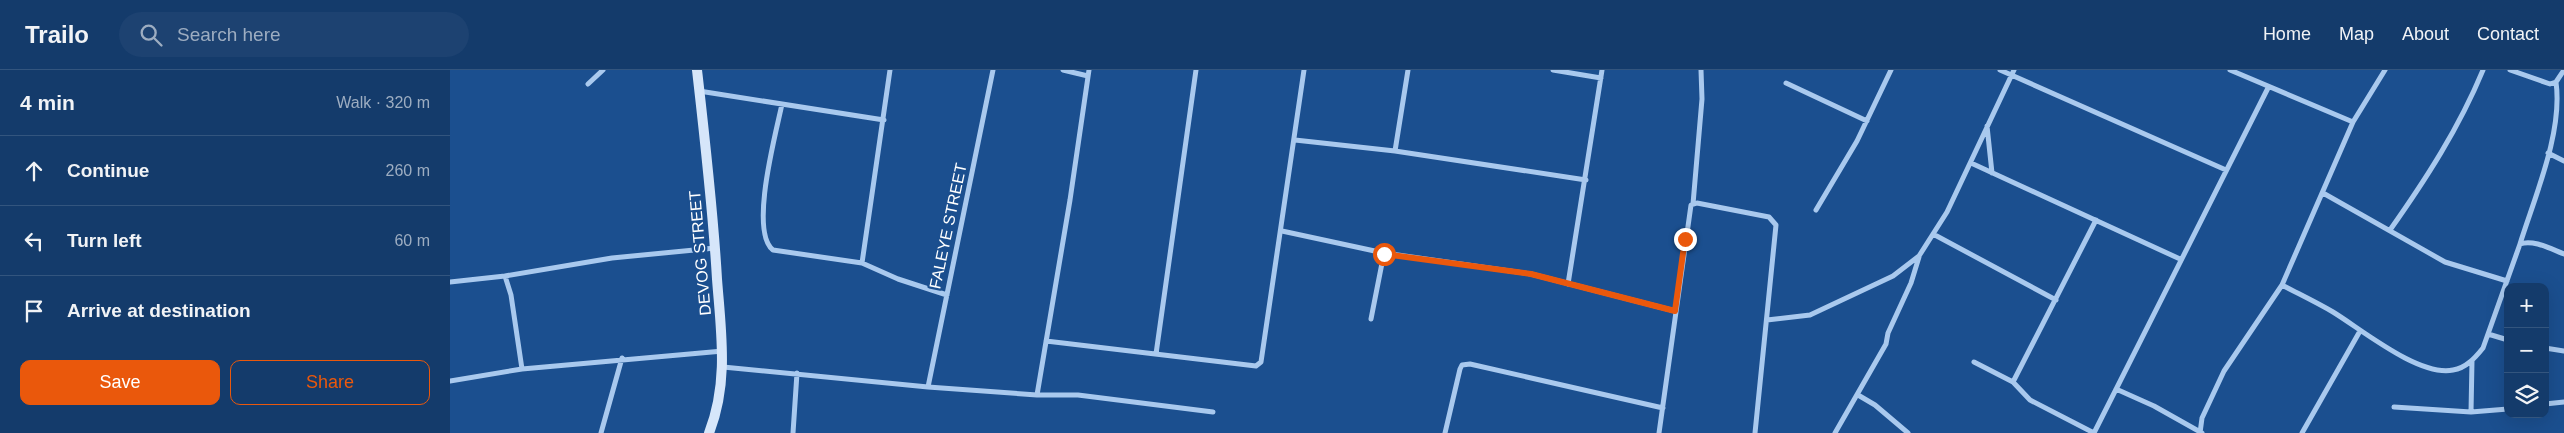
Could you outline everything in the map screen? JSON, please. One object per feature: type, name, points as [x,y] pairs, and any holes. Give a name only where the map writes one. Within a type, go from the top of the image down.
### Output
[{"type":"street","points":[[588,84],[603,70]]},
{"type":"street","name":"DEVOG STREET","points":[[697,70],[715,248],[723,351],[718,411],[709,433]]},
{"type":"street","points":[[862,262],[890,70]]},
{"type":"street","name":"FALEYE STREET","points":[[928,387],[994,70]]},
{"type":"street","points":[[1037,395],[1089,73],[1063,70]]},
{"type":"street","points":[[1156,354],[1196,70]]},
{"type":"street","points":[[1046,341],[1256,366],[1262,362],[1304,70]]},
{"type":"street","points":[[1395,151],[1408,70]]},
{"type":"street","points":[[1553,70],[1601,78]]},
{"type":"street","points":[[1568,284],[1602,70]]},
{"type":"street","points":[[1659,433],[1675,311],[1691,205],[1693,204],[1702,99],[1701,70]]},
{"type":"street","points":[[1816,210],[1840,172],[1867,121],[1890,70]]},
{"type":"street","points":[[2000,70],[2013,72],[2226,170]]},
{"type":"street","points":[[2230,70],[2268,88],[2353,122]]},
{"type":"street","points":[[2116,389],[2154,406],[2200,432],[2202,418],[2224,371],[2282,285],[2353,122],[2385,70]]},
{"type":"street","points":[[2390,230],[2446,148],[2472,98],[2483,70]]},
{"type":"street","points":[[2510,70],[2550,84],[2556,82],[2564,70]]},
{"type":"street","points":[[1835,433],[1886,344],[1888,333],[1911,283],[1919,256],[1947,212],[2013,72]]},
{"type":"street","points":[[2282,285],[2334,313],[2413,361],[2437,370],[2453,370],[2472,361],[2483,348],[2520,244],[2548,154],[2557,123],[2558,98],[2556,82]]},
{"type":"street","points":[[1786,83],[1867,121]]},
{"type":"street","points":[[1974,362],[2012,382],[2030,400],[2094,433],[2180,259],[2268,88]]},
{"type":"street","points":[[699,91],[884,120]]},
{"type":"street","points":[[782,104],[764,192],[763,234],[768,246],[773,250],[862,262],[898,279],[947,295]]},
{"type":"street","points":[[1987,126],[1992,173]]},
{"type":"street","points":[[1295,140],[1395,151],[1586,180]]},
{"type":"street","points":[[2548,154],[2564,161]]},
{"type":"street","points":[[1971,163],[2180,259]]},
{"type":"street","points":[[2323,192],[2444,262],[2507,281]]},
{"type":"street","points":[[1693,204],[1773,218],[1776,230],[1755,433]]},
{"type":"street","points":[[2012,382],[2096,220]]},
{"type":"street","points":[[1282,231],[1384,254],[1531,274],[1675,311]]},
{"type":"street","points":[[1933,234],[2056,300]]},
{"type":"street","points":[[2520,244],[2526,242],[2537,244],[2564,254]]},
{"type":"street","points":[[450,282],[506,276],[612,258],[715,248]]},
{"type":"street","points":[[1371,319],[1384,254]]},
{"type":"street","points":[[1767,320],[1810,315],[1893,276],[1919,256]]},
{"type":"street","points":[[506,276],[511,295],[522,369]]},
{"type":"street","points":[[2302,433],[2360,330]]},
{"type":"street","points":[[2488,334],[2504,339]]},
{"type":"street","points":[[2549,349],[2564,351]]},
{"type":"street","points":[[450,381],[522,369],[622,358],[723,351]]},
{"type":"street","points":[[601,433],[622,358]]},
{"type":"street","points":[[2471,412],[2472,361]]},
{"type":"street","points":[[1445,433],[1460,369],[1462,366],[1470,364],[1663,408]]},
{"type":"street","points":[[723,367],[928,387],[1037,395],[1078,395],[1214,412]]},
{"type":"street","points":[[792,433],[797,373]]},
{"type":"street","points":[[1858,395],[1875,405],[1908,433]]},
{"type":"street","points":[[2549,404],[2564,402]]},
{"type":"street","points":[[2394,407],[2471,412],[2504,409]]},
{"type":"route","points":[[1384,254],[1531,274],[1675,311],[1685,239]]}]
